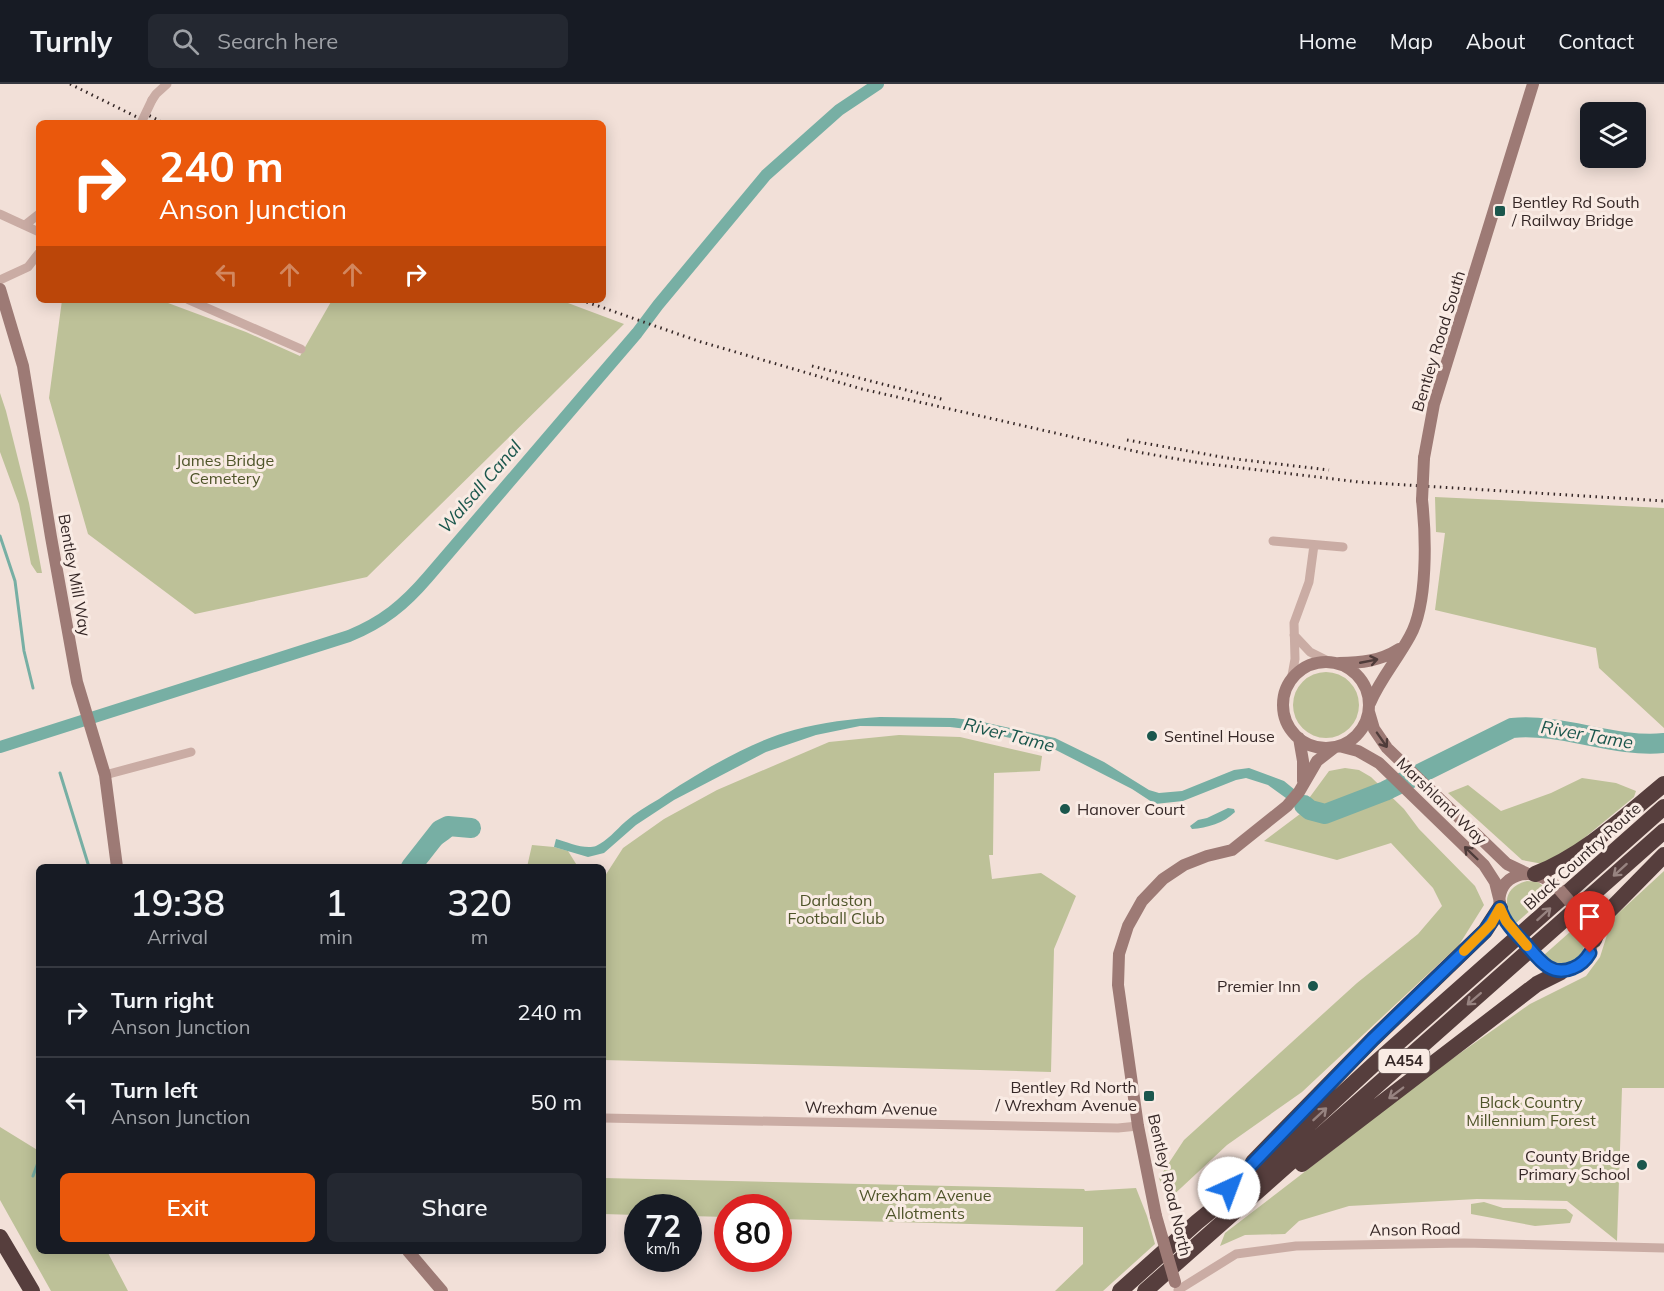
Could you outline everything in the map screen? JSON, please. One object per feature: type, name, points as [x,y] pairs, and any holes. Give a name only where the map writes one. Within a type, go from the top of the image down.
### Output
[{"type":"highway","points":[[1530,873],[1556,866],[1583,849],[1664,784]]},
{"type":"highway","name":"Black Country Route","points":[[1120,1291],[1197,1222],[1251,1178],[1372,1066],[1664,807]]},
{"type":"highway","name":"A454","points":[[1145,1291],[1664,831]]},
{"type":"highway","points":[[1593,940],[1609,911],[1664,855]]},
{"type":"highway","points":[[1197,1222],[1373,1039],[1485,931],[1500,905]]},
{"type":"highway","points":[[1241,1204],[1301,1165],[1537,984],[1562,972]]},
{"type":"highway","points":[[0,1237],[32,1291]]},
{"type":"highway","points":[[0,1255],[18,1291]]},
{"type":"street","points":[[142,120],[156,94],[167,84]]},
{"type":"street","name":"Bentley Road South","points":[[1369,707],[1379,682],[1414,627],[1420,606],[1424,458],[1434,404],[1533,84]]},
{"type":"street","points":[[0,214],[36,230]]},
{"type":"street","points":[[25,225],[36,216]]},
{"type":"street","points":[[0,280],[28,267],[36,257]]},
{"type":"street","name":"Bentley Mill Way","points":[[0,289],[23,366],[77,682],[105,775],[117,864]]},
{"type":"street","points":[[196,303],[301,349]]},
{"type":"street","points":[[1273,541],[1343,547]]},
{"type":"street","points":[[1294,635],[1310,652],[1348,668],[1356,674],[1368,693],[1369,707],[1366,721],[1353,739],[1337,746],[1315,746],[1299,738],[1287,722],[1284,712],[1286,692],[1291,681],[1295,659],[1294,635],[1294,623],[1309,582],[1314,546]]},
{"type":"street","points":[[1291,681],[1305,668],[1314,664],[1367,662],[1390,654],[1403,646]]},
{"type":"street","name":"Marshland Way","points":[[1369,707],[1374,729],[1402,764],[1507,864],[1530,873]]},
{"type":"street","points":[[1299,738],[1303,761],[1303,784]]},
{"type":"street","name":"Marshland Way","points":[[1337,746],[1365,754],[1386,771],[1484,865],[1495,882],[1500,905]]},
{"type":"street","name":"Bentley Road North","points":[[1177,1288],[1156,1216],[1138,1126],[1118,985],[1119,954],[1128,927],[1142,901],[1164,879],[1184,865],[1232,850],[1287,806],[1296,797],[1317,761],[1337,746]]},
{"type":"street","points":[[105,775],[191,752]]},
{"type":"street","points":[[1530,873],[1547,878],[1558,888],[1591,929],[1593,947],[1587,958],[1576,967],[1562,972],[1549,969],[1511,929],[1500,905],[1504,887],[1514,877],[1530,873]]},
{"type":"street","name":"Wrexham Avenue","points":[[606,1118],[1118,1128],[1138,1126]]},
{"type":"street","name":"Anson Road","points":[[1177,1288],[1236,1254],[1296,1246],[1464,1243],[1664,1248]]},
{"type":"street","points":[[413,1256],[442,1291]]},
{"type":"green space","name":"James Bridge Cemetery","points":[[62,303],[168,303],[246,332],[300,356],[330,303],[568,303],[624,324],[367,577],[195,614],[88,534],[49,398]]},
{"type":"green space","points":[[0,393],[29,503],[42,573],[37,573],[31,564],[19,504],[0,452]]},
{"type":"green space","points":[[1435,497],[1664,508],[1664,728],[1599,668],[1596,648],[1435,610],[1445,533],[1436,532]]},
{"type":"green space","points":[[1326,672],[1338,675],[1349,682],[1356,693],[1359,705],[1356,717],[1349,728],[1338,735],[1326,738],[1314,735],[1303,728],[1296,717],[1293,705],[1296,693],[1303,682],[1314,675]]},
{"type":"green space","name":"Darlaston Football Club","points":[[899,735],[960,737],[1042,756],[1040,771],[994,773],[993,855],[989,855],[992,879],[1041,873],[1076,896],[1054,949],[1051,1072],[606,1060],[606,874],[623,848],[664,819],[717,790],[829,742]]},
{"type":"green space","points":[[1345,768],[1359,770],[1371,777],[1404,809],[1419,829],[1475,886],[1484,905],[1459,945],[1302,1092],[1227,1145],[1167,1201],[1159,1178],[1184,1140],[1357,983],[1418,934],[1442,906],[1433,888],[1391,843],[1337,860],[1264,841],[1304,811],[1314,817],[1318,808],[1307,801],[1329,771]]},
{"type":"green space","points":[[1582,778],[1616,783],[1636,791],[1634,797],[1566,853],[1543,864],[1522,860],[1448,793],[1468,785],[1501,811],[1551,793]]},
{"type":"green space","points":[[532,845],[568,851],[576,864],[528,864]]},
{"type":"green space","name":"Black Country Millennium Forest","points":[[1664,871],[1664,1088],[1622,1088],[1617,1241],[1567,1201],[1477,1199],[1349,1206],[1299,1221],[1285,1234],[1245,1235],[1220,1246],[1225,1233],[1419,1082],[1530,1004],[1586,976],[1600,957],[1612,919]]},
{"type":"green space","points":[[1527,881],[1538,882],[1551,892],[1516,923],[1508,910],[1507,898],[1513,888]]},
{"type":"green space","points":[[1579,924],[1584,934],[1584,943],[1582,952],[1577,958],[1562,964],[1544,955]]},
{"type":"green space","points":[[0,1127],[36,1149],[36,1254],[109,1254],[128,1291],[51,1291],[0,1200]]},
{"type":"green space","name":"Wrexham Avenue Allotments","points":[[606,1178],[1084,1189],[1085,1191],[1136,1188],[1155,1244],[1103,1291],[1055,1291],[1083,1264],[1083,1227],[792,1219],[792,1194],[714,1194],[714,1217],[702,1216],[702,1194],[624,1194],[624,1215],[606,1214]]},
{"type":"green space","points":[[1484,1202],[1503,1208],[1566,1209],[1573,1215],[1570,1223],[1535,1226],[1471,1214],[1471,1204]]},
{"type":"water","points":[[880,717],[954,718],[1055,738],[1104,762],[1149,790],[1159,793],[1182,791],[1234,770],[1249,768],[1284,781],[1317,808],[1327,809],[1326,820],[1304,811],[1268,785],[1246,778],[1183,801],[1155,804],[1132,789],[1050,747],[975,730],[950,727],[860,726],[816,735],[766,752],[674,800],[636,825],[604,853],[588,857],[554,847],[556,839],[581,846],[596,846],[646,807],[707,769],[777,735],[816,725]]},
{"type":"water","points":[[1228,808],[1234,809],[1235,812],[1221,822],[1192,829],[1190,826],[1198,820]]},
{"type":"water","points":[[442,821],[472,822],[471,828],[463,833],[456,833],[420,864],[409,864],[423,843]]},
{"type":"waterway","name":"Walsall Canal","points":[[0,747],[349,636],[392,612],[428,577],[637,333],[766,175],[839,110],[878,84]]},
{"type":"waterway","points":[[0,536],[15,581],[24,651],[33,688]]},
{"type":"waterway","name":"River Tame","points":[[1304,805],[1310,810],[1325,814],[1385,791],[1512,728],[1531,727],[1626,742],[1664,743]]},
{"type":"waterway","points":[[60,773],[88,864]]},
{"type":"waterway","name":"River Tame","points":[[413,864],[440,830],[448,826],[471,828]]},
{"type":"waterway","points":[[33,1176],[36,1168]]},
{"type":"railway","points":[[70,84],[143,120]]},
{"type":"railway","points":[[144,113],[158,120]]},
{"type":"railway","points":[[590,303],[698,341],[862,389],[1143,453],[1201,463],[1359,482],[1664,501]]},
{"type":"railway","points":[[812,366],[945,400]]},
{"type":"railway","points":[[1127,440],[1227,458],[1329,470]]},
{"type":"slow traffic","points":[[1464,951],[1491,924],[1500,908],[1511,929],[1527,946]]},
{"type":"place","name":"Bentley Rd South / Railway Bridge","points":[[1500,211]]},
{"type":"place","name":"Sentinel House","points":[[1152,736]]},
{"type":"place","name":"Hanover Court","points":[[1065,809]]},
{"type":"place","name":"Premier Inn","points":[[1313,986]]},
{"type":"place","name":"Bentley Rd North / Wrexham Avenue","points":[[1149,1096]]},
{"type":"place","name":"County Bridge Primary School","points":[[1642,1165]]},
{"type":"route","points":[[1229,1188],[1373,1039],[1485,931],[1500,908],[1511,929],[1549,969],[1562,972],[1569,970],[1582,963],[1590,953]]}]
